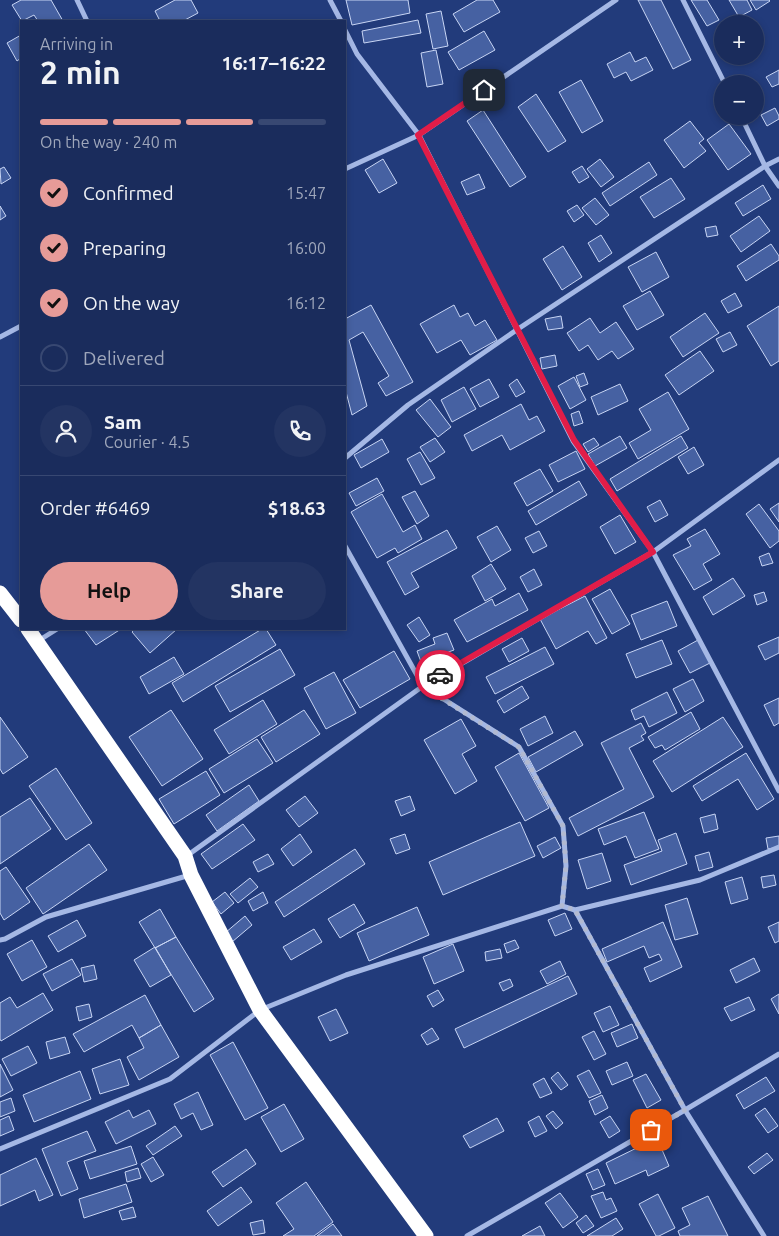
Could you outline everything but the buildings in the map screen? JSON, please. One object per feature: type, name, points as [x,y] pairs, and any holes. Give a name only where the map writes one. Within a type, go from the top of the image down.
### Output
[{"type":"highway","points":[[0,593],[20,619]]},
{"type":"highway","points":[[29,630],[185,856],[191,875],[260,1010],[426,1236]]},
{"type":"street","points":[[77,0],[87,20]]},
{"type":"street","points":[[330,0],[340,20]]},
{"type":"street","points":[[346,169],[418,135],[616,0]]},
{"type":"street","points":[[683,0],[720,75]]},
{"type":"street","points":[[346,32],[357,54],[418,135],[574,440],[653,552],[779,791]]},
{"type":"street","points":[[745,125],[765,166],[779,186]]},
{"type":"street","points":[[346,457],[408,405],[518,329],[765,166],[779,160]]},
{"type":"street","points":[[0,337],[20,327]]},
{"type":"street","points":[[185,856],[422,686],[653,552],[779,460]]},
{"type":"street","points":[[346,548],[422,686],[519,747],[563,826],[566,866],[562,906]]},
{"type":"street","points":[[37,641],[55,630]]},
{"type":"street","points":[[0,1148],[170,1079],[260,1010],[346,975],[562,906],[575,910],[700,880],[779,848]]},
{"type":"street","points":[[0,940],[46,917],[191,875]]},
{"type":"street","points":[[575,910],[685,1110],[764,1236]]},
{"type":"street","points":[[467,1236],[779,1054]]},
{"type":"way so far","points":[[440,675],[422,686],[519,747],[563,826],[566,866],[562,906],[575,910],[685,1110],[651,1130]]},
{"type":"route","points":[[440,675],[653,552],[574,440],[418,135],[484,90]]}]
